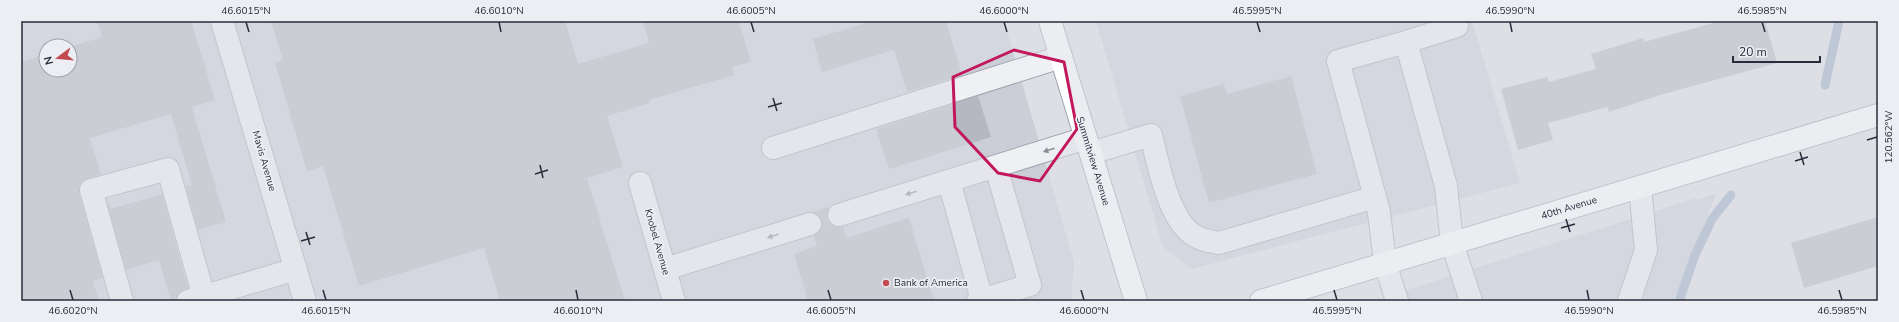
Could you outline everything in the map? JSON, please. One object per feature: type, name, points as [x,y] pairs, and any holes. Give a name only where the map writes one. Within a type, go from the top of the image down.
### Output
[{"type":"main road","name":"Summitview Avenue","points":[[1050,21],[1136,301]]},
{"type":"main road","name":"40th Avenue","points":[[1261,301],[1878,115]]},
{"type":"street","name":"Mavis Avenue","points":[[222,21],[305,301]]},
{"type":"street","points":[[1397,301],[1385,264],[1380,218],[1375,197],[1338,61],[1457,26]]},
{"type":"street","points":[[1406,42],[1446,186],[1452,243],[1470,301]]},
{"type":"street","points":[[773,148],[1061,57]]},
{"type":"street","points":[[839,215],[996,166],[1088,146],[1151,135],[1160,173],[1169,199],[1183,225],[1192,234],[1204,240],[1219,243],[1375,197]]},
{"type":"street","points":[[949,181],[980,300],[1030,285],[996,166]]},
{"type":"street","points":[[122,301],[91,190],[168,169],[196,299],[296,269]]},
{"type":"street","name":"Knobel Avenue","points":[[640,183],[674,301]]},
{"type":"street","points":[[1629,301],[1646,250],[1640,186]]},
{"type":"street","points":[[665,269],[810,224]]},
{"type":"highlighted area","points":[[1014,50],[1064,62],[1077,129],[1040,181],[998,173],[955,127],[953,77]]},
{"type":"shaded area","points":[[21,21],[1004,21],[1074,262],[1071,301],[21,301]]},
{"type":"shaded area","points":[[1096,21],[1472,21],[1520,183],[1191,269],[1163,247]]},
{"type":"shaded area","points":[[1716,194],[1673,301],[1372,301],[1697,198],[1696,200]]},
{"type":"building","points":[[97,21],[191,21],[215,100],[192,107],[226,222],[198,230],[186,186],[192,185],[171,114],[90,138],[101,174],[82,181],[79,186],[79,193],[103,278],[93,281],[99,301],[21,301],[21,62],[38,57],[38,78],[78,78],[78,44],[102,37]]},
{"type":"building","points":[[271,21],[565,21],[578,64],[649,43],[643,21],[739,21],[751,62],[732,67],[734,75],[649,100],[650,103],[607,116],[623,167],[587,178],[625,301],[500,301],[484,248],[359,286],[323,166],[307,171],[275,63],[283,60]]},
{"type":"building","points":[[873,21],[946,21],[962,75],[907,92],[894,50],[822,72],[813,39]]},
{"type":"building","points":[[1721,21],[1765,21],[1777,63],[1660,95],[1609,112],[1607,107],[1548,123],[1553,140],[1518,150],[1501,89],[1547,77],[1549,82],[1596,69],[1591,54],[1643,38],[1644,42]]},
{"type":"building","points":[[1291,76],[1317,174],[1209,203],[1180,96],[1224,84],[1227,94]]},
{"type":"building","points":[[978,96],[991,137],[889,169],[876,129]]},
{"type":"building","points":[[162,194],[188,288],[179,293],[176,301],[171,301],[159,260],[126,270],[106,199],[111,209]]},
{"type":"building","points":[[827,212],[827,218],[830,224],[836,227],[843,227],[846,238],[909,218],[934,301],[808,301],[794,254],[817,246],[814,236],[819,232],[822,226],[822,220],[818,215]]},
{"type":"building","points":[[1878,217],[1878,266],[1804,288],[1791,243]]},
{"type":"waterway","points":[[1825,85],[1839,21]]},
{"type":"waterway","points":[[1679,301],[1695,255],[1712,219],[1731,195]]},
{"type":"tunnel","points":[[810,224],[839,215]]},
{"type":"place","name":"Bank of America","points":[[886,283]]}]
